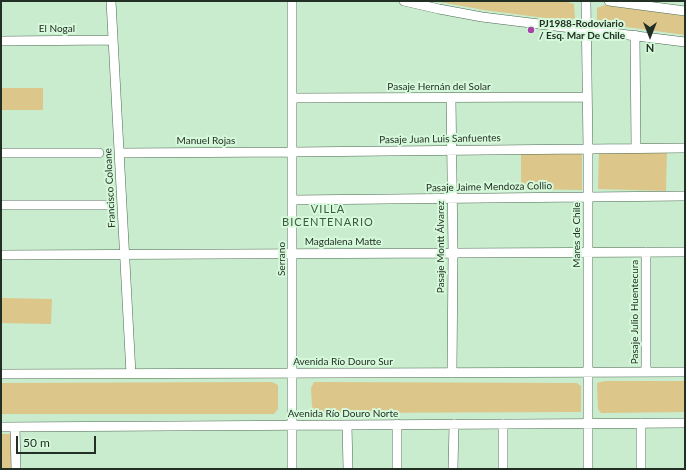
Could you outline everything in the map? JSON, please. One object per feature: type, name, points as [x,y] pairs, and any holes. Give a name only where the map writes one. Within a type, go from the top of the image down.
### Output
[{"type":"street","name":"Francisco Coloane","points":[[111,1],[131,374]]},
{"type":"street","name":"Serrano","points":[[292,1],[292,469]]},
{"type":"street","points":[[404,1],[471,15],[685,42]]},
{"type":"street","name":"Mares de Chile","points":[[586,1],[589,372],[588,469]]},
{"type":"street","points":[[609,1],[685,11]]},
{"type":"street","points":[[635,36],[636,148]]},
{"type":"street","name":"El Nogal","points":[[1,40],[113,40]]},
{"type":"street","name":"Pasaje Hernán del Solar","points":[[292,98],[587,96]]},
{"type":"street","name":"Pasaje Montt Álvarez","points":[[451,98],[453,252],[452,373]]},
{"type":"street","name":"Pasaje Juan Luis Sanfuentes","points":[[292,152],[685,148]]},
{"type":"street","name":"Manuel Rojas","points":[[119,153],[292,152]]},
{"type":"street","points":[[1,153],[99,153]]},
{"type":"street","name":"Pasaje Jaime Mendoza Collio","points":[[292,200],[685,196]]},
{"type":"street","points":[[1,205],[108,205]]},
{"type":"street","name":"Pasaje Julio Huentecura","points":[[646,252],[646,372]]},
{"type":"street","name":"Magdalena Matte","points":[[1,255],[685,252]]},
{"type":"street","name":"Avenida Río Douro Sur","points":[[1,374],[685,372]]},
{"type":"street","points":[[641,423],[641,469]]},
{"type":"street","name":"Avenida Río Douro Norte","points":[[1,427],[685,423]]},
{"type":"street","points":[[397,424],[397,469]]},
{"type":"street","points":[[453,469],[454,424]]},
{"type":"street","points":[[502,424],[503,469]]},
{"type":"street","points":[[347,425],[348,469]]},
{"type":"street","points":[[15,427],[16,469]]},
{"type":"shaded area","points":[[434,1],[565,1],[574,4],[575,18],[571,20],[545,18],[484,10]]},
{"type":"shaded area","points":[[605,5],[685,16],[685,35],[597,23],[597,8]]},
{"type":"shaded area","points":[[1,88],[43,88],[43,110],[1,110]]},
{"type":"shaded area","points":[[521,151],[582,152],[582,190],[521,189]]},
{"type":"shaded area","points":[[599,151],[667,152],[666,191],[598,189]]},
{"type":"shaded area","points":[[1,298],[52,299],[51,324],[1,323]]},
{"type":"shaded area","points":[[605,381],[685,381],[685,412],[601,413],[598,409],[597,383]]},
{"type":"shaded area","points":[[272,382],[278,385],[278,409],[274,414],[1,414],[1,383]]},
{"type":"shaded area","points":[[314,382],[577,383],[581,386],[581,412],[319,413],[312,407],[311,388]]},
{"type":"shaded area","points":[[1,434],[12,434],[12,469],[1,469]]},
{"type":"place","name":"PJ1988-Rodoviario / Esq. Mar De Chile","points":[[531,30]]},
{"type":"district","name":"VILLA BICENTENARIO","points":[[328,215]]}]
